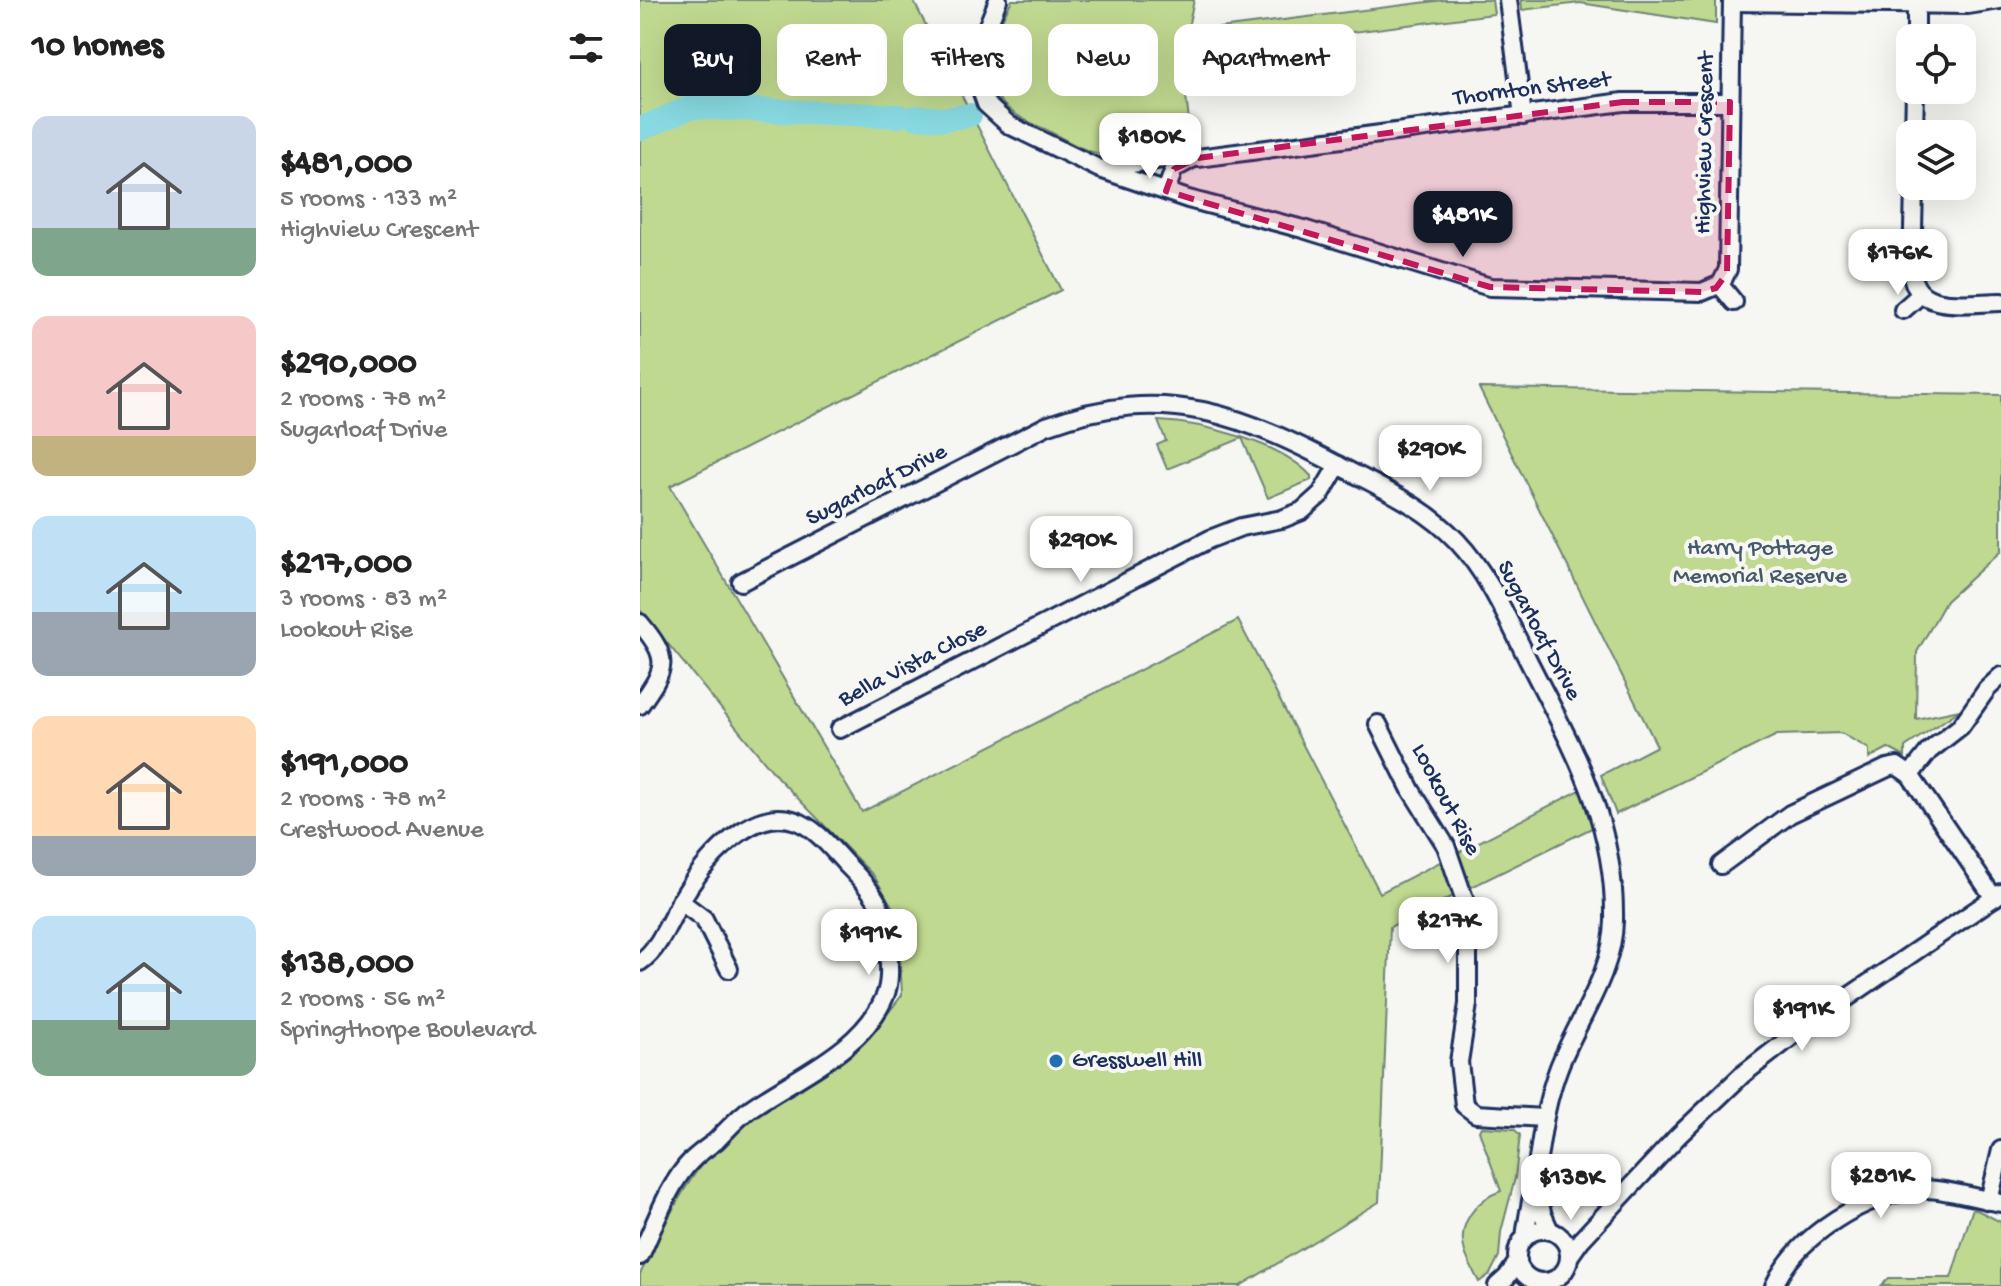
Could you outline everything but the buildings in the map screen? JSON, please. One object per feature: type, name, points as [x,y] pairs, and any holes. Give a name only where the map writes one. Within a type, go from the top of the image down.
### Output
[{"type":"street","points":[[998,0],[978,44],[976,76],[986,104],[1000,119],[1100,169],[1490,287],[1702,292],[1720,285],[1734,302]]},
{"type":"street","points":[[1508,0],[1523,116]]},
{"type":"street","points":[[1732,1],[1968,5],[2000,0]]},
{"type":"street","name":"Highview Crescent","points":[[1720,285],[1727,273],[1728,260],[1732,1]]},
{"type":"street","points":[[1916,4],[1916,24]]},
{"type":"street","name":"Thornton Street","points":[[1100,169],[1637,101],[1730,102]]},
{"type":"street","points":[[1166,191],[1178,166],[1198,158]]},
{"type":"street","points":[[1145,184],[1148,161]]},
{"type":"street","points":[[1914,200],[1912,273],[1921,294],[1936,301],[2001,302]]},
{"type":"street","points":[[1903,310],[1921,294]]},
{"type":"street","name":"Sugarloaf Drive","points":[[741,582],[1026,436],[1063,420],[1105,409],[1147,404],[1212,412],[1263,429],[1388,491],[1425,514],[1455,539],[1479,567],[1527,657],[1595,798],[1612,870],[1613,941],[1596,989],[1559,1067],[1543,1118],[1525,1238]]},
{"type":"street","name":"Bella Vista Close","points":[[840,729],[1210,539],[1241,527],[1282,519],[1302,511],[1321,494],[1338,465]]},
{"type":"street","points":[[640,623],[658,646],[662,657],[659,677],[640,705]]},
{"type":"street","points":[[1910,775],[1929,751],[1961,726],[1987,689],[2001,676]]},
{"type":"street","name":"Lookout Rise","points":[[1378,724],[1411,790],[1446,846],[1465,901],[1468,1004],[1459,1062],[1464,1105],[1476,1114],[1543,1118]]},
{"type":"street","points":[[1518,1261],[1524,1273],[1540,1284],[1568,1271],[1605,1214],[1678,1136],[1742,1075],[1804,1027],[1997,895],[1910,775],[1902,768],[1892,766],[1806,805],[1721,865]]},
{"type":"street","points":[[640,962],[653,950],[702,868],[749,827],[771,818],[795,821],[809,828],[871,890],[878,901],[887,932],[890,967],[888,985],[874,1013],[843,1048],[751,1108],[690,1161],[677,1179],[640,1256]]},
{"type":"street","points":[[680,901],[704,919],[729,969]]},
{"type":"street","points":[[1774,1286],[1798,1252],[1817,1234],[1844,1214],[1880,1198],[1923,1189],[1995,1202],[2001,1150]]},
{"type":"street","name":"Sugarloaf Drive","points":[[1535,1179],[1539,1203],[1554,1233]]},
{"type":"street","points":[[1497,1286],[1518,1261],[1520,1245],[1525,1238],[1537,1231],[1554,1233],[1605,1214]]},
{"type":"street","points":[[1554,1233],[1564,1240],[1568,1271]]},
{"type":"highlighted area","points":[[1623,102],[1730,102],[1727,273],[1716,288],[1702,292],[1490,287],[1166,191],[1174,169],[1198,158]]},
{"type":"green space","points":[[640,0],[913,0],[925,24],[903,24],[903,96],[962,96],[1061,290],[670,486],[862,812],[1238,620],[1380,893],[1582,789],[1598,825],[1390,927],[1379,1202],[1240,1286],[640,1286],[640,1274],[669,1217],[690,1180],[716,1147],[745,1121],[845,1059],[861,1045],[902,995],[898,916],[874,876],[778,778],[640,610]]},
{"type":"green space","points":[[1012,0],[1194,0],[1189,24],[1174,24],[1174,96],[1186,96],[1192,146],[1137,155],[1098,154],[1020,117],[997,96],[1032,96],[1032,24],[1000,24]]},
{"type":"green space","points":[[1444,0],[1492,0],[1494,14],[1356,32],[1356,24],[1251,24]]},
{"type":"green space","points":[[1521,0],[1716,0],[1716,24],[1580,3],[1522,10]]},
{"type":"green space","name":"Harry Pottage Memorial Reserve","points":[[1479,388],[2001,395],[2001,551],[1946,601],[1917,652],[1916,719],[1960,710],[1905,747],[1905,757],[1888,748],[1869,758],[1869,749],[1841,733],[1777,735],[1616,814],[1601,775],[1657,746]]},
{"type":"green space","points":[[1158,421],[1218,430],[1261,444],[1297,464],[1311,476],[1311,480],[1268,498],[1242,438],[1167,469],[1157,445],[1166,441]]},
{"type":"green space","points":[[1481,1127],[1514,1129],[1520,1135],[1515,1178],[1501,1232],[1499,1256],[1490,1274],[1479,1282],[1465,1252],[1463,1232],[1477,1206],[1501,1191],[1479,1131]]},
{"type":"green space","points":[[1973,1208],[2001,1222],[2001,1286],[1881,1286],[1889,1278],[1951,1278]]},
{"type":"waterway","points":[[640,129],[691,107],[899,116]]},
{"type":"waterway","points":[[915,117],[945,119],[970,115]]},
{"type":"place","name":"Gresswell Hill","points":[[1056,1061]]}]
